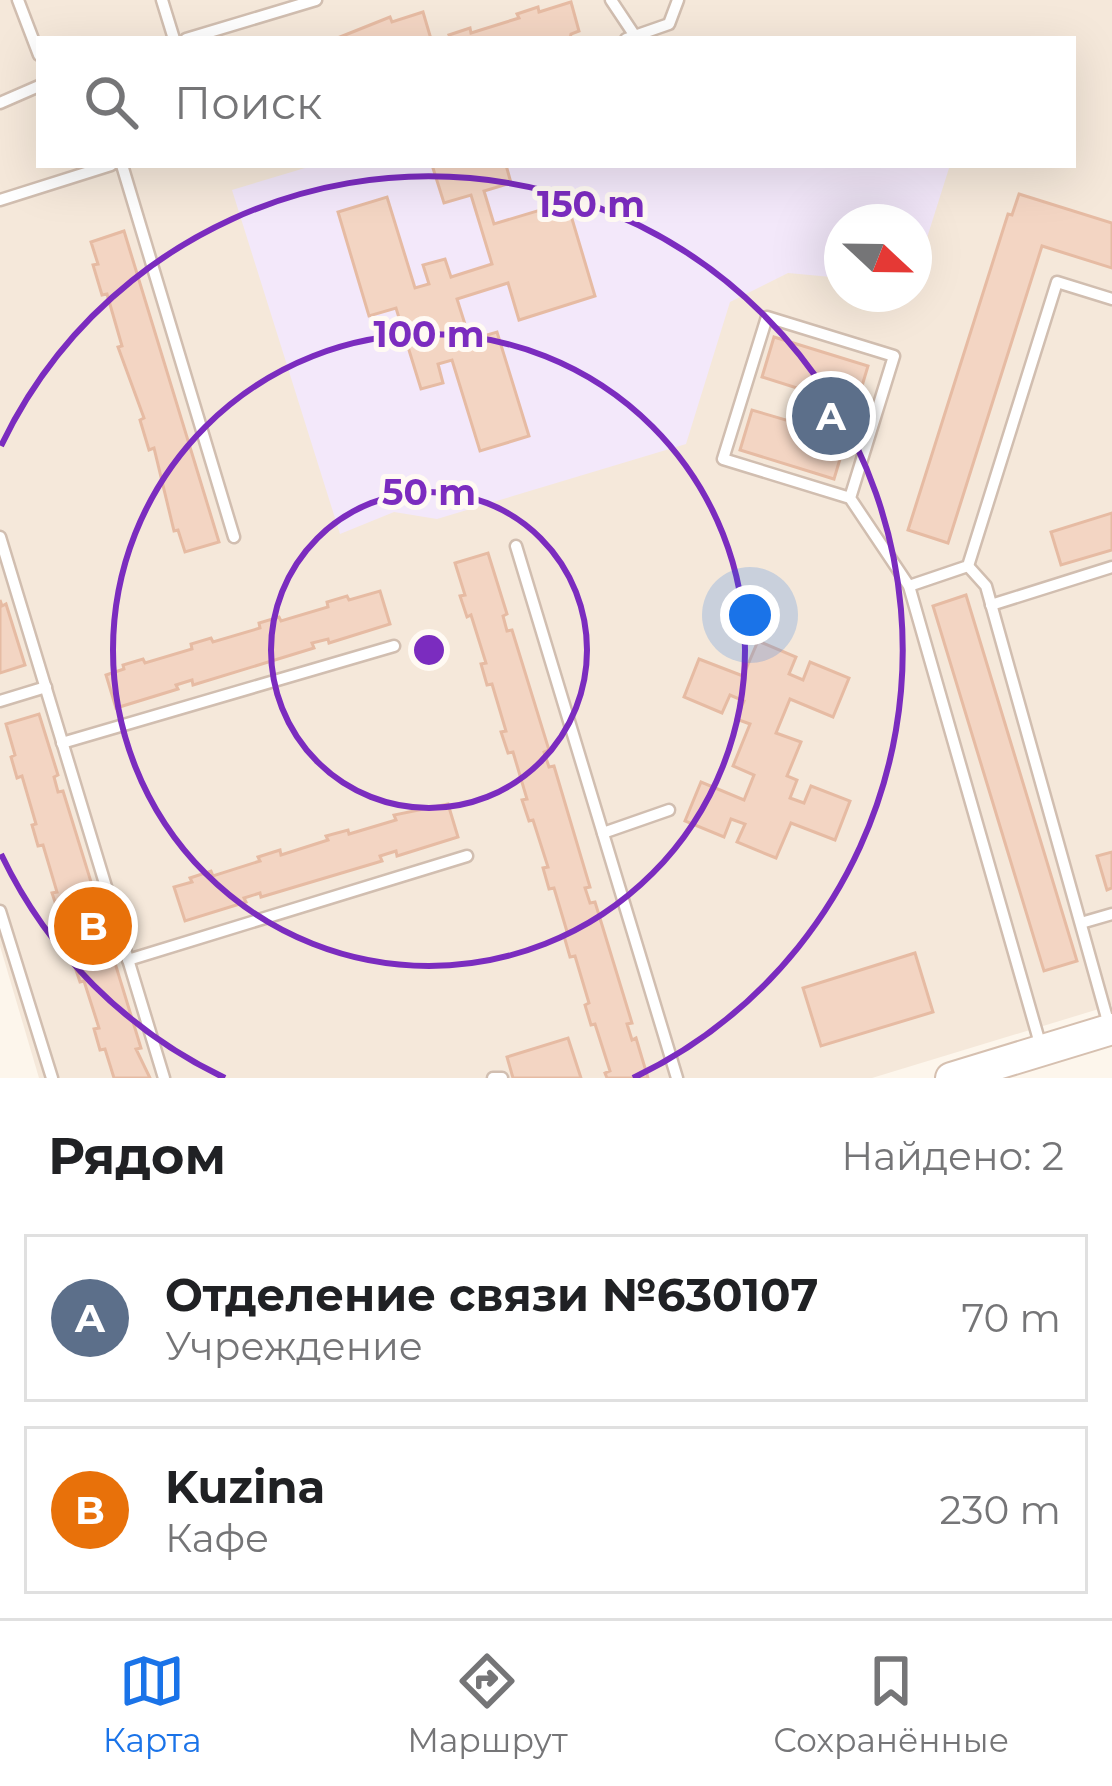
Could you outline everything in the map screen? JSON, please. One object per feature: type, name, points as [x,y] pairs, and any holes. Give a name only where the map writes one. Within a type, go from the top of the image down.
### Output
[{"type":"street","points":[[951,1078],[1111,1029]]},
{"type":"lane","points":[[18,0],[36,47]]},
{"type":"lane","points":[[161,0],[173,36]]},
{"type":"lane","points":[[196,36],[316,0]]},
{"type":"lane","points":[[611,0],[629,36]]},
{"type":"lane","points":[[636,36],[669,24],[678,0]]},
{"type":"lane","points":[[0,103],[36,87]]},
{"type":"lane","points":[[0,200],[101,168]]},
{"type":"lane","points":[[123,168],[234,536]]},
{"type":"lane","points":[[968,566],[1057,281],[1112,299]]},
{"type":"lane","points":[[850,498],[894,356],[767,317],[723,460],[850,498],[909,586],[1042,1050]]},
{"type":"lane","points":[[0,537],[164,1078]]},
{"type":"lane","points":[[516,546],[677,1078]]},
{"type":"lane","points":[[909,586],[968,566]]},
{"type":"lane","points":[[968,566],[986,586],[992,604],[1111,1029]]},
{"type":"lane","points":[[992,604],[1112,567]]},
{"type":"lane","points":[[62,743],[394,646]]},
{"type":"lane","points":[[0,701],[46,687]]},
{"type":"lane","points":[[603,833],[670,811]]},
{"type":"lane","points":[[128,960],[467,856]]},
{"type":"lane","points":[[0,911],[52,1078]]},
{"type":"lane","points":[[1081,923],[1112,914]]},
{"type":"lane","points":[[493,1078],[502,1078]]},
{"type":"shaded area","points":[[0,0],[1112,0],[1112,1005],[872,1078],[39,1078],[0,946]]},
{"type":"shaded area","points":[[305,168],[949,168],[932,222],[932,204],[824,204],[824,276],[788,273],[730,302],[686,444],[437,519],[394,512],[340,534],[232,190]]},
{"type":"building","points":[[571,2],[579,31],[571,36],[449,35],[519,18],[517,14],[538,7],[539,12]]},
{"type":"building","points":[[423,12],[430,36],[342,36],[390,17],[392,22]]},
{"type":"building","points":[[433,168],[507,168],[511,183],[484,191],[494,224],[567,202],[595,296],[519,320],[508,283],[457,299],[470,340],[497,332],[529,436],[480,451],[452,360],[438,364],[443,383],[421,389],[396,308],[369,316],[338,212],[387,197],[415,288],[429,284],[423,265],[445,259],[451,277],[492,264],[471,195],[444,203]]},
{"type":"building","points":[[1019,194],[1112,223],[1112,268],[1042,246],[948,543],[908,530],[1008,214],[1012,215]]},
{"type":"building","points":[[124,231],[219,542],[185,552],[178,530],[174,531],[154,448],[149,450],[107,294],[102,295],[93,265],[98,264],[91,242]]},
{"type":"building","points":[[774,337],[868,366],[834,479],[740,450],[752,410],[806,426],[816,394],[762,377]]},
{"type":"building","points":[[1112,513],[1112,550],[1061,565],[1051,532]]},
{"type":"building","points":[[488,553],[507,614],[503,616],[507,631],[512,630],[549,750],[544,752],[549,767],[554,766],[590,887],[585,888],[590,903],[595,902],[632,1023],[627,1024],[648,1078],[607,1078],[605,1073],[610,1071],[595,1024],[591,1025],[575,956],[570,957],[554,888],[549,889],[543,868],[548,867],[522,800],[527,799],[513,752],[508,753],[501,732],[506,731],[492,684],[487,685],[481,664],[486,663],[460,596],[465,595],[455,563]]},
{"type":"building","points":[[380,591],[390,624],[329,643],[328,639],[312,643],[314,648],[193,685],[192,680],[176,685],[178,689],[116,708],[106,675],[124,669],[123,665],[192,649],[191,644],[260,628],[259,623],[328,607],[327,602],[347,596],[349,600]]},
{"type":"building","points":[[966,595],[1077,961],[1044,971],[933,606]]},
{"type":"building","points":[[0,600],[2,606],[6,604],[25,665],[0,673]]},
{"type":"building","points":[[758,641],[796,657],[789,674],[803,680],[810,662],[849,678],[833,717],[790,699],[776,733],[801,742],[787,776],[797,780],[790,798],[804,803],[811,786],[850,801],[835,840],[791,823],[776,858],[737,842],[745,824],[731,819],[724,837],[685,821],[701,782],[744,800],[754,775],[733,766],[750,724],[736,719],[744,701],[730,695],[722,713],[684,697],[699,659],[743,676]]},
{"type":"building","points":[[39,714],[58,775],[54,777],[58,792],[63,791],[100,911],[95,913],[100,928],[104,927],[141,1048],[136,1049],[150,1078],[114,1078],[105,1049],[100,1050],[94,1029],[99,1028],[73,961],[78,960],[64,913],[59,914],[52,893],[57,892],[43,845],[38,846],[22,776],[17,778],[6,724]]},
{"type":"building","points":[[448,804],[458,837],[397,856],[396,851],[380,856],[382,861],[261,897],[260,893],[185,921],[174,887],[192,882],[190,878],[211,871],[213,876],[280,850],[281,855],[328,840],[326,836],[396,820],[394,815]]},
{"type":"building","points":[[1112,852],[1112,888],[1107,890],[1097,856]]},
{"type":"building","points":[[915,953],[933,1012],[821,1046],[803,988]]},
{"type":"building","points":[[568,1038],[581,1078],[513,1078],[507,1057]]},
{"type":"place","name":"Отделение связи №630107","points":[[831,416]]},
{"type":"place","name":"Kuzina","points":[[93,926]]}]
